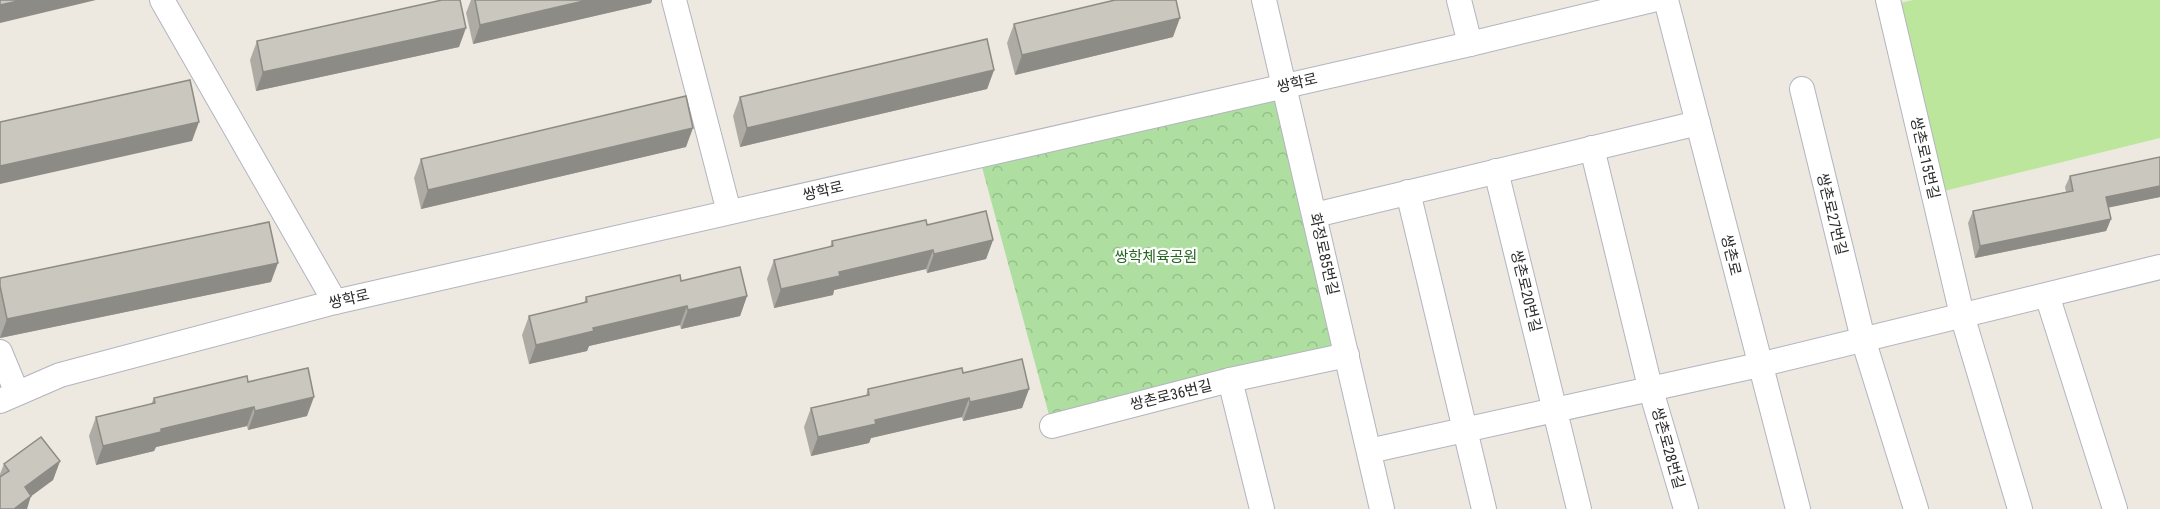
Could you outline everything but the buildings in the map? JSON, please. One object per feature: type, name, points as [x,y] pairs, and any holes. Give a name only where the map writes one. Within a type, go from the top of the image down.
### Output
[{"type":"street","points":[[162,0],[335,302]]},
{"type":"street","points":[[674,0],[729,212]]},
{"type":"street","name":"화정로85번길","points":[[1264,0],[1286,86],[1382,509]]},
{"type":"street","points":[[1459,0],[1470,44]]},
{"type":"street","name":"쌍학로","points":[[8,397],[60,375],[335,302],[1470,44],[1652,0]]},
{"type":"street","name":"쌍촌로","points":[[1666,0],[1758,365],[1798,509]]},
{"type":"street","name":"쌍촌로15번길","points":[[1888,0],[1962,315]]},
{"type":"street","name":"쌍촌로27번길","points":[[1802,89],[1863,339],[1916,509]]},
{"type":"street","points":[[1315,215],[1698,123]]},
{"type":"street","points":[[1592,148],[1650,387]]},
{"type":"street","name":"쌍촌로20번길","points":[[1496,171],[1556,410]]},
{"type":"street","points":[[1408,192],[1484,509]]},
{"type":"street","points":[[1758,365],[2047,295],[2158,274]]},
{"type":"street","points":[[2047,295],[2115,509]]},
{"type":"street","points":[[1962,315],[2020,509]]},
{"type":"street","points":[[0,352],[8,397]]},
{"type":"street","points":[[1230,380],[1347,355]]},
{"type":"street","name":"쌍촌로28번길","points":[[1369,451],[1650,387],[1758,365]]},
{"type":"street","name":"쌍촌로36번길","points":[[1052,426],[1230,380],[1262,509]]},
{"type":"street","name":"쌍촌로28번길","points":[[1650,387],[1686,509]]},
{"type":"street","points":[[1556,410],[1579,509]]},
{"type":"green space","points":[[1913,0],[2160,0],[2160,138],[1940,192],[1896,4]]},
{"type":"green space","name":"쌍학체육공원","points":[[1285,86],[1347,355],[1052,426],[979,156]]}]
